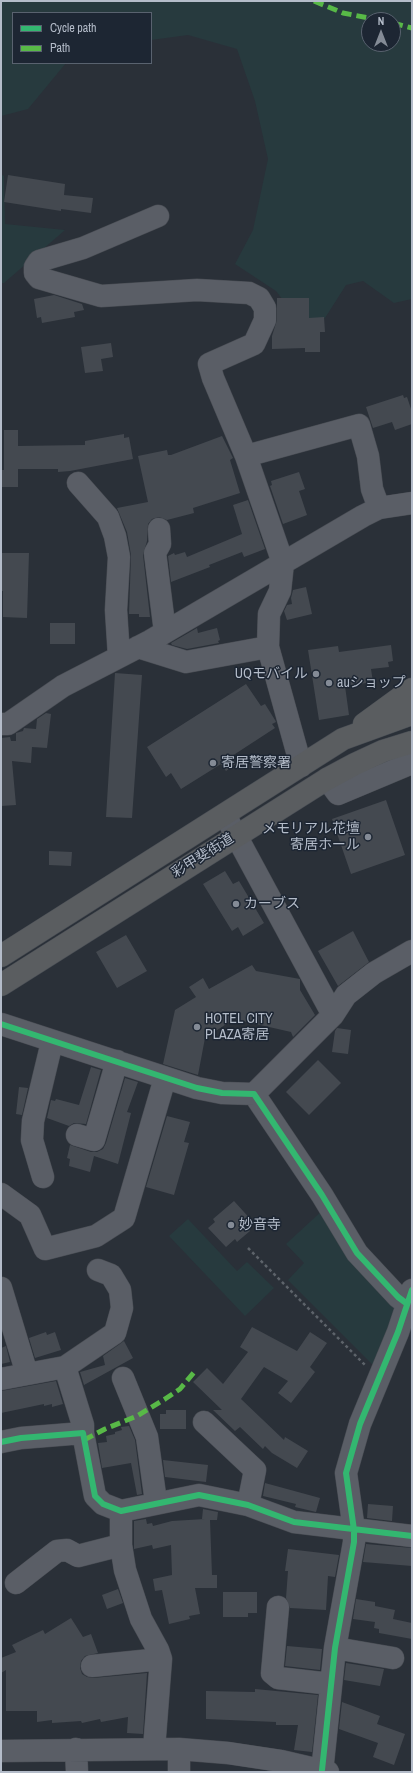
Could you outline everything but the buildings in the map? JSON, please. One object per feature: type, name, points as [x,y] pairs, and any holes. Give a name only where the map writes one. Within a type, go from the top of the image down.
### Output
[{"type":"highway","points":[[343,739],[412,688]]},
{"type":"highway","name":"彩甲斐街道","points":[[1,956],[343,739],[412,714]]},
{"type":"highway","name":"彩甲斐街道","points":[[1,986],[236,835],[327,779],[383,751],[412,742]]},
{"type":"street","points":[[158,216],[84,248],[39,261],[35,267],[35,273],[39,278],[101,296],[197,290],[249,293],[259,298],[265,308],[265,320],[254,344],[209,364],[213,378],[246,456],[283,563],[280,591],[268,614],[268,647],[301,766]]},
{"type":"street","points":[[246,456],[359,425],[368,456],[372,490],[379,508]]},
{"type":"street","points":[[78,483],[108,517],[115,536],[119,557],[116,610],[119,657]]},
{"type":"street","points":[[1,724],[8,724],[63,686],[165,632],[363,516],[379,508],[412,503]]},
{"type":"street","points":[[159,529],[160,544],[155,553],[165,632]]},
{"type":"street","points":[[138,647],[186,662],[268,647]]},
{"type":"street","points":[[383,751],[391,771]]},
{"type":"street","points":[[327,779],[338,794],[412,763]]},
{"type":"street","points":[[225,815],[333,1015]]},
{"type":"street","points":[[1,1024],[165,1078],[222,1093],[254,1094],[333,1015],[346,995],[374,973],[412,950]]},
{"type":"street","points":[[43,1177],[32,1140],[32,1127],[52,1042]]},
{"type":"street","points":[[77,1135],[94,1140],[117,1061]]},
{"type":"street","points":[[1,1194],[30,1215],[44,1249],[96,1236],[124,1218],[165,1078]]},
{"type":"street","points":[[1,1751],[179,1749],[228,1753],[281,1761],[324,1771],[334,1648],[354,1542],[354,1530],[346,1473],[360,1424],[398,1332],[409,1296],[398,1297],[357,1253],[322,1195],[254,1094]]},
{"type":"street","points":[[1,1379],[65,1367],[115,1333],[122,1308],[120,1290],[111,1275],[98,1270]]},
{"type":"street","points":[[1,1288],[27,1374]]},
{"type":"street","points":[[65,1367],[83,1424],[96,1496],[103,1504],[121,1511],[156,1502],[199,1495],[248,1505],[294,1522],[412,1536]]},
{"type":"street","points":[[123,1378],[147,1438],[156,1502]]},
{"type":"street","points":[[204,1422],[255,1470],[248,1505]]},
{"type":"street","points":[[1,1442],[21,1438],[84,1433]]},
{"type":"street","points":[[121,1511],[121,1545],[125,1570],[141,1619],[158,1650],[161,1659],[154,1749]]},
{"type":"street","points":[[16,1583],[57,1551],[67,1550],[78,1556],[121,1545]]},
{"type":"street","points":[[278,1608],[272,1674],[278,1678],[331,1684]]},
{"type":"street","points":[[334,1648],[393,1658]]},
{"type":"street","points":[[92,1666],[161,1659]]},
{"type":"street","points":[[76,1749],[77,1772]]},
{"type":"street","points":[[179,1749],[179,1772]]},
{"type":"path","points":[[248,1248],[374,1373],[380,1375]]},
{"type":"green space","points":[[1,1],[412,1],[412,299],[394,303],[363,281],[346,285],[325,318],[303,318],[290,309],[276,291],[235,264],[253,230],[268,159],[255,101],[237,49],[188,35],[152,40],[152,12],[12,12],[12,64],[65,64],[28,109],[1,116]]},
{"type":"green space","points":[[1,174],[4,176],[5,224],[65,230],[4,283],[1,283]]},
{"type":"green space","points":[[324,1209],[400,1307],[376,1368],[288,1280],[304,1263],[286,1244]]},
{"type":"green space","points":[[188,1219],[237,1271],[247,1262],[274,1288],[245,1316],[169,1236]]},
{"type":"marked path","points":[[314,1],[343,13],[361,16]]},
{"type":"marked path","points":[[401,25],[412,28]]},
{"type":"marked path","points":[[84,1440],[105,1429],[137,1416],[165,1399],[180,1389],[196,1370]]},
{"type":"cycle path","points":[[1,1024],[197,1088],[222,1093],[254,1094],[322,1195],[357,1253],[398,1297],[406,1303]]},
{"type":"cycle path","points":[[322,1770],[335,1648],[354,1542],[354,1530],[346,1473],[360,1424],[398,1332],[412,1290]]},
{"type":"cycle path","points":[[1,1442],[21,1438],[83,1433],[95,1496],[103,1504],[121,1511],[199,1495],[248,1505],[294,1522],[412,1536]]},
{"type":"place","name":"UQモバイル","points":[[316,674]]},
{"type":"place","name":"auショップ","points":[[329,683]]},
{"type":"place","name":"寄居警察署","points":[[213,763]]},
{"type":"place","name":"メモリアル花壇 寄居ホール","points":[[368,837]]},
{"type":"place","name":"カーブス","points":[[236,904]]},
{"type":"place","name":"HOTEL CITY PLAZA寄居","points":[[197,1027]]},
{"type":"place","name":"妙音寺","points":[[231,1225]]}]
